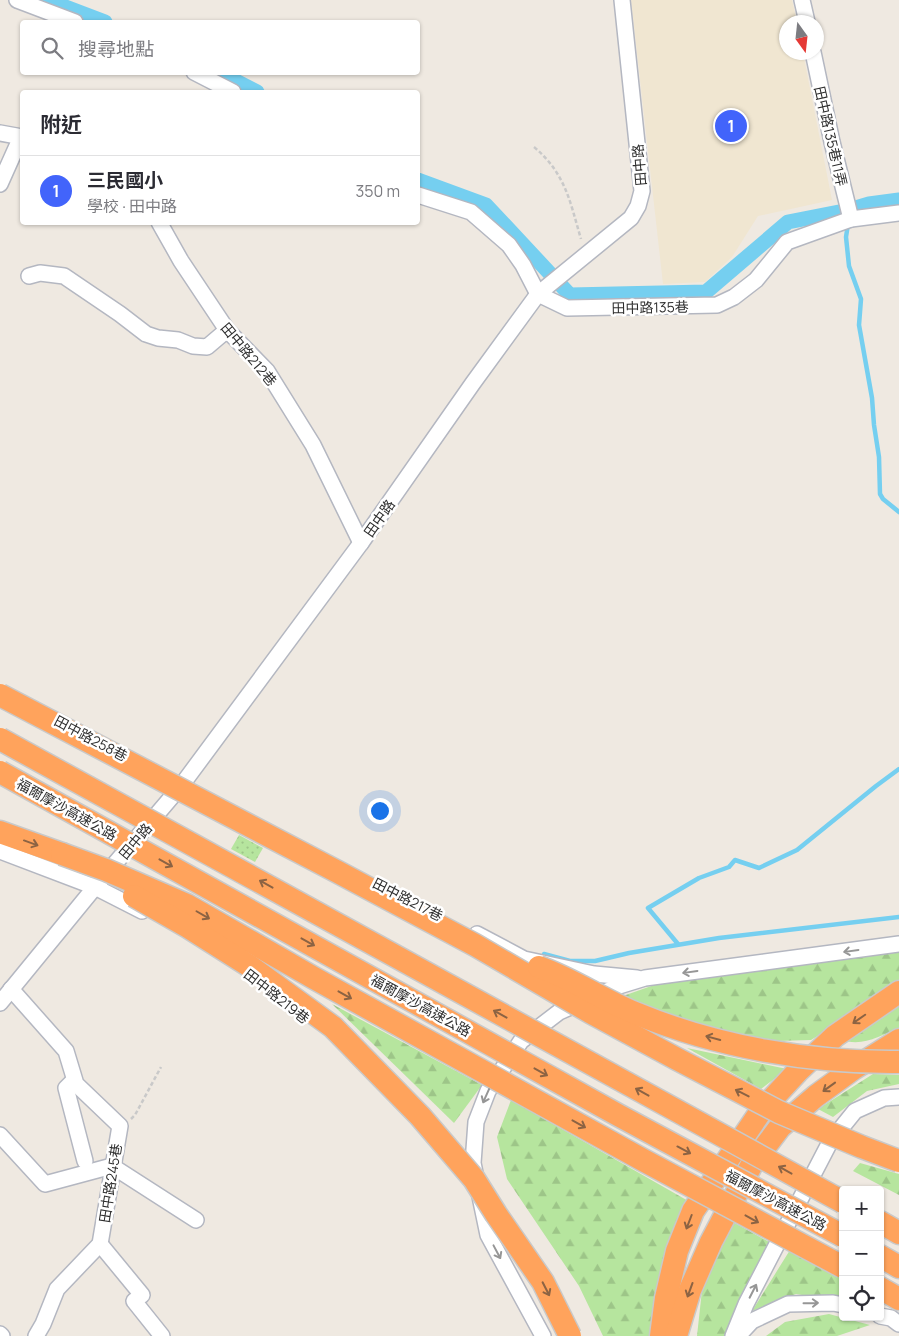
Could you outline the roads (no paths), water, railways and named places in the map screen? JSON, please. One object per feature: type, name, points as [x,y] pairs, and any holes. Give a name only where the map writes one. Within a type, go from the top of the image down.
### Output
[{"type":"highway","points":[[0,695],[475,945],[616,1026],[779,1112],[899,1161]]},
{"type":"highway","points":[[0,739],[839,1200]]},
{"type":"highway","name":"福爾摩沙高速公路","points":[[0,772],[610,1110],[839,1234]]},
{"type":"highway","points":[[0,832],[106,870],[187,906],[643,1160],[839,1265]]},
{"type":"highway","points":[[62,854],[188,927],[248,965],[333,1027],[420,1116],[474,1179],[543,1282],[570,1336]]},
{"type":"highway","points":[[475,945],[543,969],[635,1013],[679,1028],[730,1042],[792,1056],[858,1062],[899,1047]]},
{"type":"highway","points":[[661,1336],[666,1298],[678,1251],[693,1211],[761,1111],[798,1071],[835,1036],[899,992]]},
{"type":"highway","points":[[676,1336],[690,1290],[711,1242],[752,1164],[774,1134],[816,1096],[853,1069],[899,1047]]},
{"type":"highway","points":[[884,1224],[899,1233]]},
{"type":"highway","points":[[884,1258],[899,1267]]},
{"type":"highway","points":[[884,1290],[899,1299]]},
{"type":"street","points":[[17,0],[70,20]]},
{"type":"street","name":"田中路","points":[[0,1003],[181,786],[361,543],[479,375],[544,289],[631,218],[638,206],[642,191],[622,0]]},
{"type":"street","points":[[802,0],[805,15]]},
{"type":"street","name":"田中路135巷11弄","points":[[815,60],[851,219]]},
{"type":"street","points":[[200,75],[229,90]]},
{"type":"street","points":[[0,133],[20,137]]},
{"type":"street","points":[[0,184],[20,141]]},
{"type":"street","points":[[420,196],[471,212],[509,245],[544,289]]},
{"type":"street","name":"田中路135巷","points":[[544,289],[567,308],[717,306],[734,297],[756,280],[787,242],[851,219],[899,213]]},
{"type":"street","name":"田中路212巷","points":[[161,225],[181,261],[227,330],[267,371],[313,445],[361,543]]},
{"type":"street","points":[[29,276],[40,273],[64,276],[146,334],[158,338],[178,340],[193,346],[207,347],[227,330]]},
{"type":"street","name":"田中路258巷","points":[[0,690],[181,786]]},
{"type":"street","name":"田中路217巷","points":[[181,786],[435,912],[524,959],[594,974],[644,978]]},
{"type":"street","name":"田中路219巷","points":[[0,851],[95,887],[219,951],[306,1018],[435,1140]]},
{"type":"street","points":[[543,1336],[488,1235],[473,1163],[476,1122],[488,1091],[521,1041],[559,1012],[619,986],[644,978],[899,944]]},
{"type":"street","name":"田中路245巷","points":[[12,988],[66,1051],[76,1084],[120,1126],[100,1244]]},
{"type":"street","points":[[74,1080],[66,1088],[85,1161]]},
{"type":"street","points":[[733,1336],[746,1304],[830,1142],[855,1111],[884,1098],[899,1097]]},
{"type":"street","points":[[0,1135],[46,1184],[112,1166],[196,1220]]},
{"type":"street","points":[[36,1336],[57,1290],[100,1244],[142,1295],[134,1301],[162,1336]]},
{"type":"street","points":[[738,1336],[752,1321],[788,1304],[839,1304]]},
{"type":"street","points":[[884,1317],[890,1318],[899,1324]]},
{"type":"waterway","points":[[47,0],[100,20]]},
{"type":"waterway","points":[[224,75],[253,90]]},
{"type":"waterway","points":[[420,181],[486,205],[570,295],[706,292],[788,222],[849,210],[869,204],[899,200]]},
{"type":"waterway","points":[[848,224],[846,237],[849,266],[861,299],[859,325],[872,398],[879,457],[880,494],[883,499],[899,512]]},
{"type":"waterway","points":[[678,944],[648,908],[699,878],[729,867],[735,860],[759,868],[797,850],[899,769]]},
{"type":"waterway","points":[[544,954],[570,961],[595,961],[629,953],[719,938],[899,917]]},
{"type":"place","name":"三民國小","points":[[731,126]]}]
